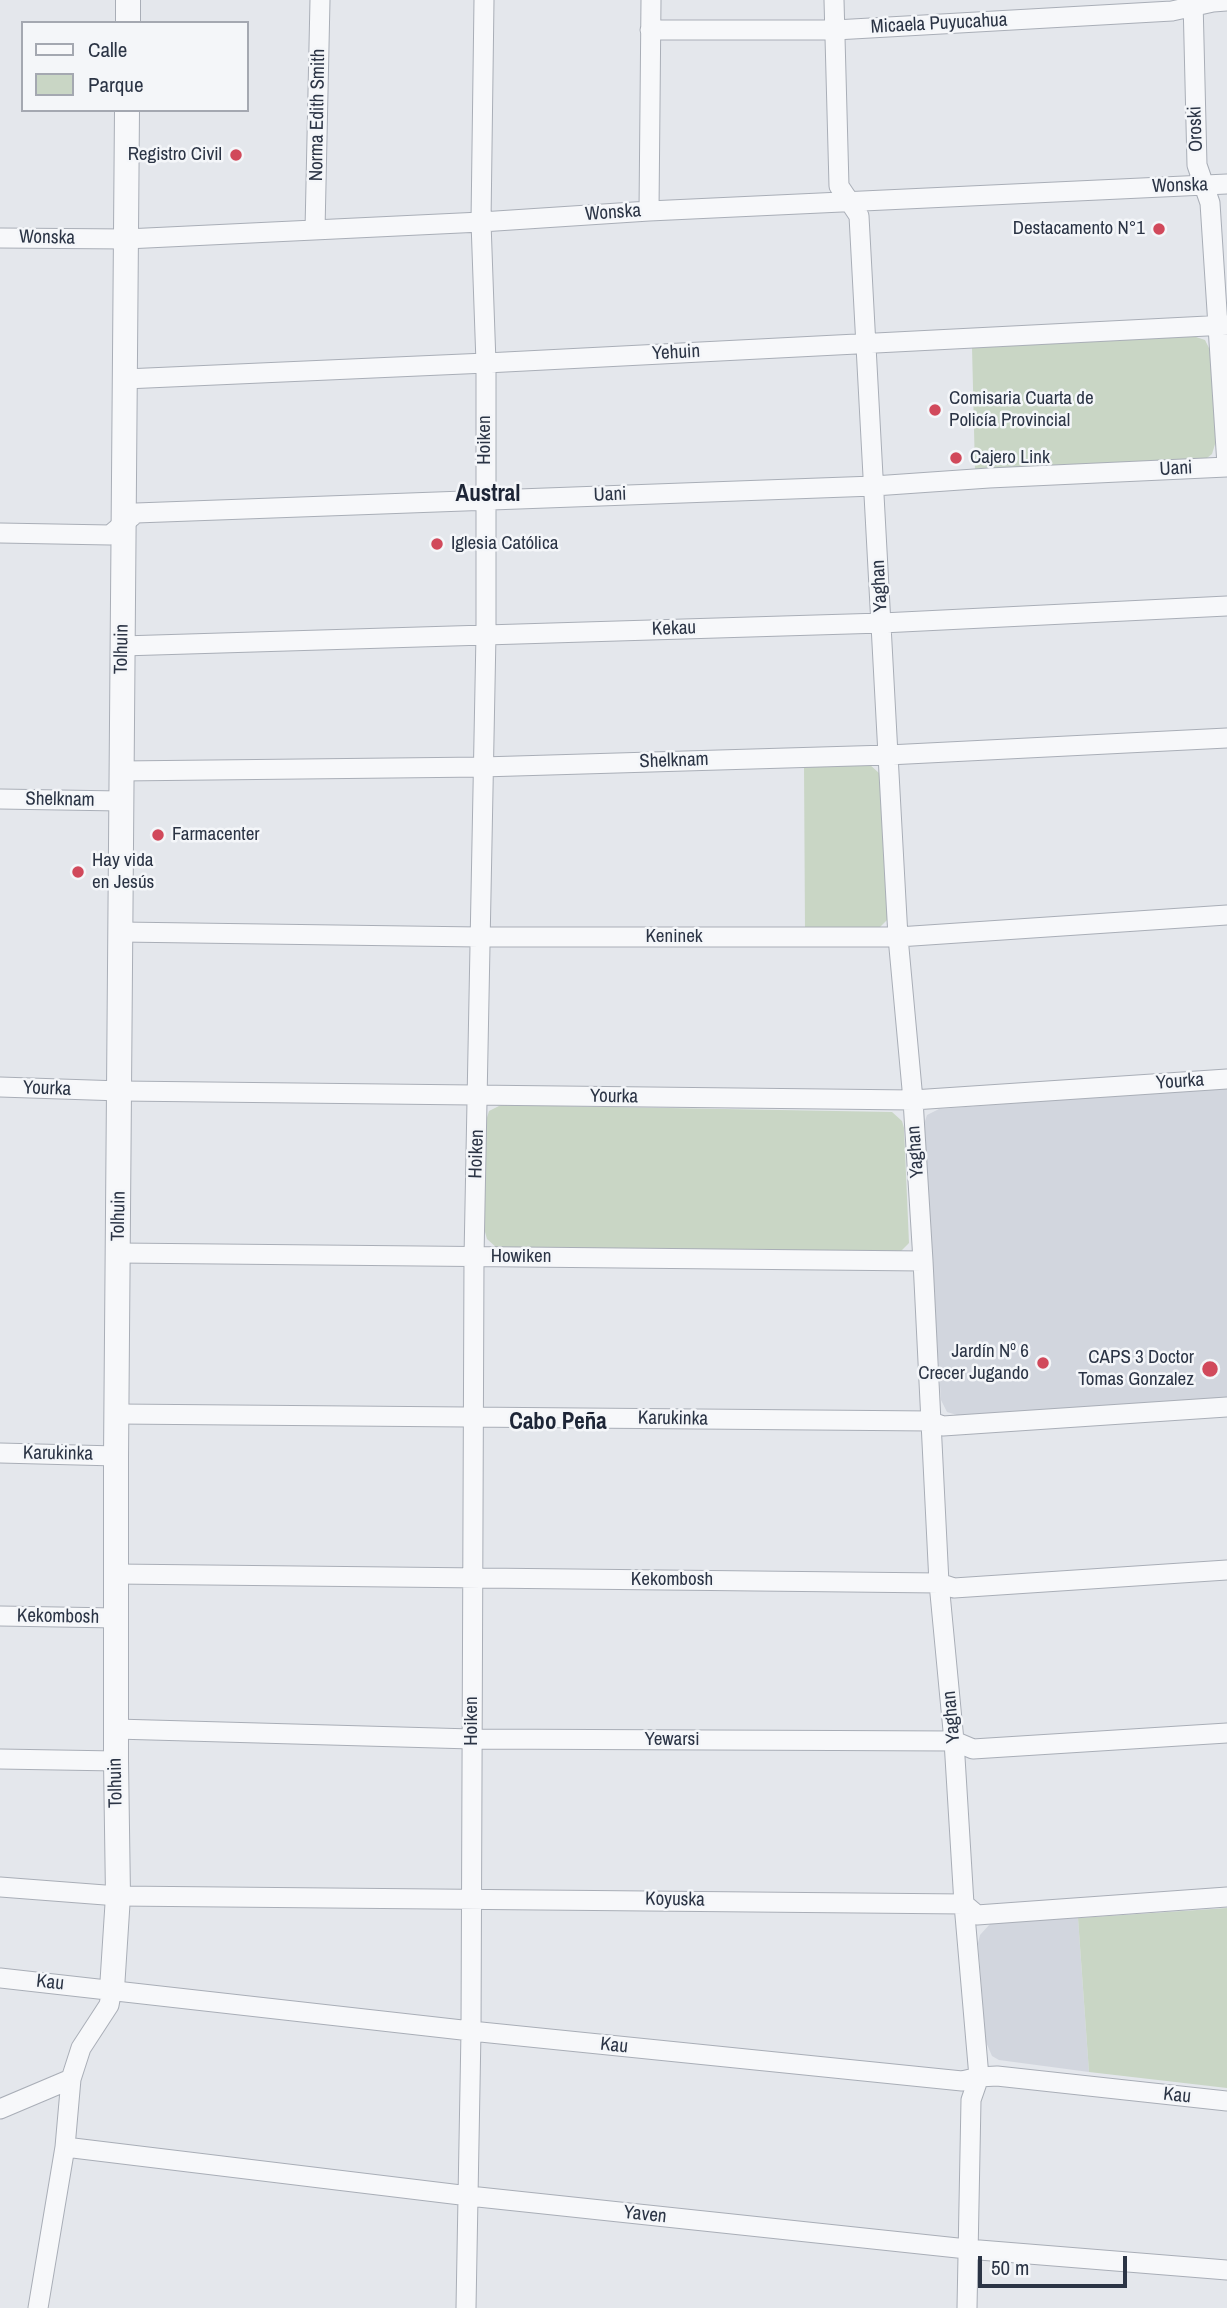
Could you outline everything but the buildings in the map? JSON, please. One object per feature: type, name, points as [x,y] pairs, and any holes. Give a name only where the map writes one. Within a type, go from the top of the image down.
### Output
[{"type":"street","points":[[128,0],[128,21]]},
{"type":"street","name":"Norma Edith Smith","points":[[315,230],[320,0]]},
{"type":"street","name":"Hoiken","points":[[466,2308],[471,2031],[474,1257],[486,634],[485,363],[481,222],[484,0]]},
{"type":"street","points":[[649,211],[651,0]]},
{"type":"street","name":"Yaghan","points":[[834,0],[839,186],[859,216],[898,937],[913,1100],[939,1583],[954,1741],[964,1904],[979,2077],[971,2100],[967,2308]]},
{"type":"street","name":"Micaela Puyucahua","points":[[650,30],[835,30],[1159,11],[1227,1]]},
{"type":"street","name":"Oroski","points":[[1193,4],[1197,165],[1210,203],[1222,326],[1227,466]]},
{"type":"street","name":"Tolhuin","points":[[38,2308],[65,2147],[71,2079],[81,2048],[109,2005],[118,1896],[116,1455],[127,112]]},
{"type":"street","name":"Wonska","points":[[0,237],[126,239],[1227,184]]},
{"type":"street","name":"Yehuin","points":[[125,379],[1222,326]]},
{"type":"street","name":"Uani","points":[[0,533],[110,535],[136,513],[874,486],[1227,466]]},
{"type":"street","name":"Kekau","points":[[121,646],[882,622],[1227,606]]},
{"type":"street","name":"Shelknam","points":[[121,771],[482,767],[888,755],[1227,738]]},
{"type":"street","name":"Shelknam","points":[[0,799],[120,801]]},
{"type":"street","name":"Keninek","points":[[121,932],[479,937],[898,937],[1227,915]]},
{"type":"street","name":"Yourka","points":[[0,1087],[121,1091],[913,1100],[1227,1079]]},
{"type":"street","name":"Howiken","points":[[119,1252],[923,1261]]},
{"type":"street","name":"Karukinka","points":[[118,1415],[930,1421],[943,1426],[1227,1407]]},
{"type":"street","name":"Karukinka","points":[[0,1453],[116,1455]]},
{"type":"street","name":"Kekombosh","points":[[116,1574],[939,1583],[954,1588],[1227,1570]]},
{"type":"street","name":"Kekombosh","points":[[0,1616],[116,1618]]},
{"type":"street","name":"Yewarsi","points":[[116,1729],[472,1738],[954,1741],[973,1749],[1227,1733]]},
{"type":"street","points":[[0,1759],[116,1761]]},
{"type":"street","name":"Koyuska","points":[[0,1887],[118,1896],[964,1904],[977,1915],[1227,1897]]},
{"type":"street","name":"Kau","points":[[0,1978],[471,2031],[962,2081],[997,2076],[1227,2101]]},
{"type":"street","points":[[0,2109],[71,2079]]},
{"type":"street","name":"Yaven","points":[[65,2147],[468,2196],[967,2249],[1227,2270]]},
{"type":"shaded area","points":[[1227,1087],[1227,1398],[960,1416],[947,1412],[941,1400],[923,1127],[927,1115],[939,1109]]},
{"type":"shaded area","points":[[1078,1918],[1089,2072],[999,2060],[992,2056],[986,2042],[978,1943],[980,1935],[990,1924],[998,1922]]},
{"type":"green space","points":[[1193,336],[1205,340],[1211,352],[1216,441],[1212,454],[1207,458],[975,470],[972,347]]},
{"type":"green space","points":[[869,764],[879,773],[881,780],[888,919],[878,929],[805,930],[804,766]]},
{"type":"green space","points":[[501,1105],[892,1112],[902,1121],[904,1128],[909,1243],[900,1252],[497,1248],[487,1239],[485,1232],[485,1124],[489,1111]]},
{"type":"green space","points":[[1227,1908],[1227,2088],[1089,2072],[1078,1918]]},
{"type":"place","name":"Registro Civil","points":[[236,155]]},
{"type":"place","name":"Destacamento N°1","points":[[1159,229]]},
{"type":"place","name":"Comisaria Cuarta de Policía Provincial","points":[[935,410]]},
{"type":"place","name":"Cajero Link","points":[[956,458]]},
{"type":"place","name":"Iglesia Católica","points":[[437,544]]},
{"type":"place","name":"Farmacenter","points":[[158,835]]},
{"type":"place","name":"Hay vida en Jesús","points":[[78,872]]},
{"type":"place","name":"Jardín Nº 6 Crecer Jugando","points":[[1043,1363]]},
{"type":"place","name":"CAPS 3 Doctor Tomas Gonzalez","points":[[1210,1369]]},
{"type":"district","name":"Austral","points":[[488,495]]},
{"type":"district","name":"Cabo Peña","points":[[558,1423]]}]
